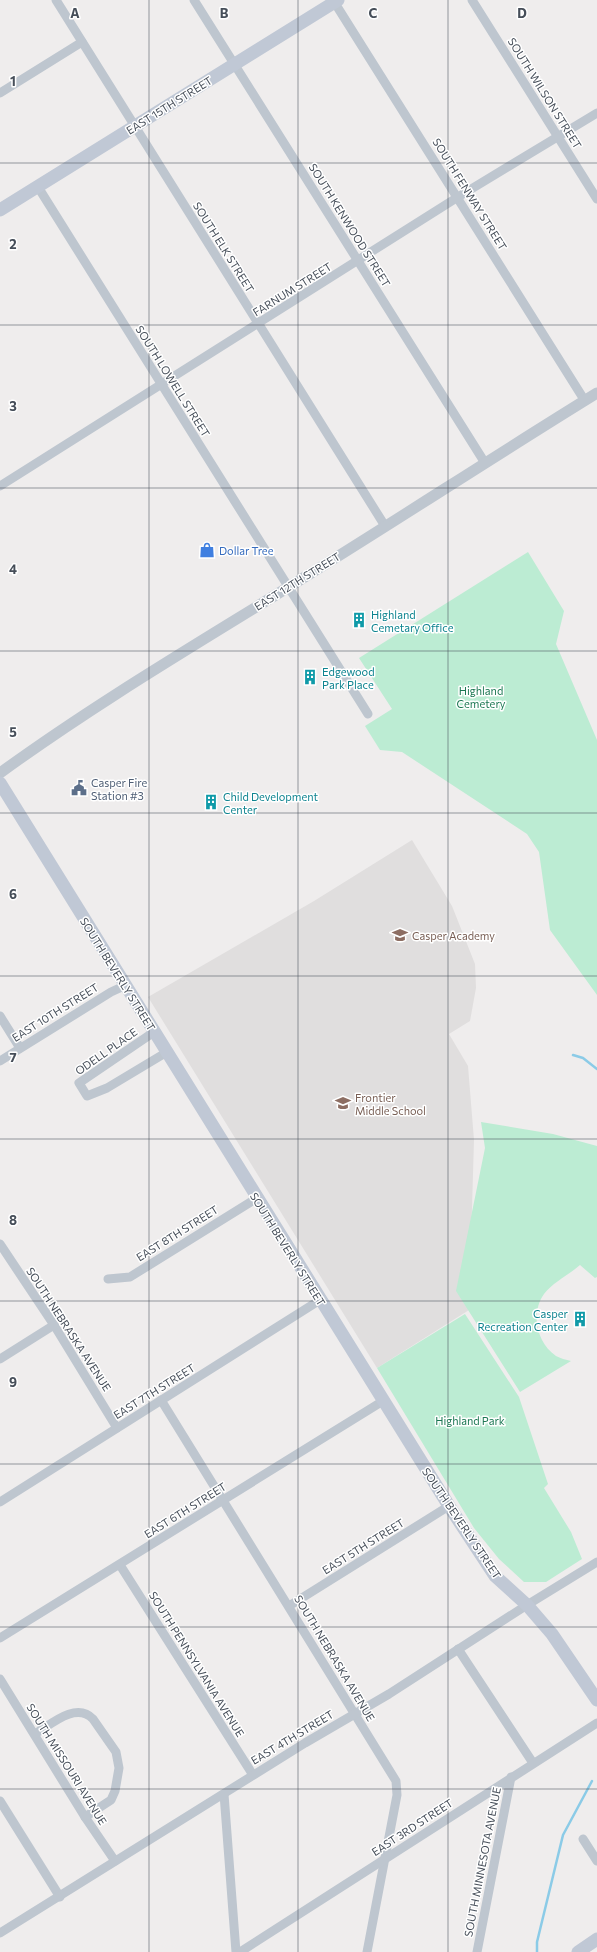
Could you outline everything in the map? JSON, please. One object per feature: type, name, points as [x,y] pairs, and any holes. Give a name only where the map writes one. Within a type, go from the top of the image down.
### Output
[{"type":"main road","name":"EAST 15TH STREET","points":[[0,210],[335,1]]},
{"type":"main road","name":"SOUTH BEVERLY STREET","points":[[0,783],[124,986],[167,1052],[448,1506],[495,1576],[527,1605],[563,1647],[597,1700]]},
{"type":"main road","points":[[578,1952],[597,1939]]},
{"type":"street","name":"SOUTH ELK STREET","points":[[56,0],[134,127],[385,526]]},
{"type":"street","name":"SOUTH KENWOOD STREET","points":[[194,0],[485,463]]},
{"type":"street","name":"SOUTH WILSON STREET","points":[[472,0],[597,199]]},
{"type":"street","name":"SOUTH FENWAY STREET","points":[[335,1],[585,401]]},
{"type":"street","points":[[0,93],[82,42]]},
{"type":"street","name":"FARNUM STREET","points":[[0,486],[358,262],[458,197],[597,113]]},
{"type":"street","name":"SOUTH LOWELL STREET","points":[[38,187],[368,714]]},
{"type":"street","name":"EAST 12TH STREET","points":[[0,773],[96,706],[597,393]]},
{"type":"street","name":"EAST 10TH STREET","points":[[0,1061],[111,992],[124,986]]},
{"type":"street","points":[[0,1016],[20,1048]]},
{"type":"street","name":"ODELL PLACE","points":[[154,1032],[79,1082],[87,1096],[107,1088],[167,1052]]},
{"type":"street","name":"EAST 8TH STREET","points":[[108,1279],[130,1277],[257,1198]]},
{"type":"street","name":"SOUTH NEBRASKA AVENUE","points":[[0,1244],[118,1428]]},
{"type":"street","name":"EAST 7TH STREET","points":[[0,1502],[320,1300]]},
{"type":"street","points":[[0,1359],[54,1326]]},
{"type":"street","name":"SOUTH NEBRASKA AVENUE","points":[[161,1400],[354,1714],[393,1774],[398,1788],[383,1860],[367,1952]]},
{"type":"street","name":"EAST 6TH STREET","points":[[0,1638],[383,1401]]},
{"type":"street","name":"EAST 5TH STREET","points":[[289,1606],[448,1506]]},
{"type":"street","name":"EAST 4TH STREET","points":[[0,1933],[597,1562]]},
{"type":"street","name":"SOUTH PENNSYLVANIA AVENUE","points":[[120,1565],[253,1775]]},
{"type":"street","points":[[458,1649],[533,1763]]},
{"type":"street","name":"SOUTH MISSOURI AVENUE","points":[[1,1685],[35,1734],[85,1817],[115,1861]]},
{"type":"street","points":[[35,1734],[65,1716],[78,1712],[89,1715],[116,1752],[119,1768],[115,1791],[107,1804],[85,1817]]},
{"type":"street","name":"EAST 3RD STREET","points":[[240,1952],[597,1723]]},
{"type":"street","name":"SOUTH MINNESOTA AVENUE","points":[[477,1952],[512,1777]]},
{"type":"street","points":[[224,1794],[236,1952]]},
{"type":"street","points":[[0,1801],[60,1897]]},
{"type":"street","points":[[583,1839],[597,1861]]},
{"type":"shaded area","name":"Frontier Middle School","points":[[412,840],[452,906],[475,964],[476,988],[470,1021],[449,1034],[468,1066],[474,1140],[469,1310],[377,1368],[148,997],[314,901]]},
{"type":"green space","name":"Highland Cemetery","points":[[528,552],[564,611],[556,644],[597,740],[597,995],[550,930],[539,852],[527,834],[402,752],[380,750],[365,726],[392,709],[359,658]]},
{"type":"green space","name":"Highland Park","points":[[481,1122],[553,1134],[597,1146],[597,1277],[595,1278],[580,1265],[556,1282],[544,1294],[537,1310],[538,1328],[544,1344],[556,1356],[571,1361],[520,1392],[456,1291],[485,1148]]},
{"type":"green space","name":"Highland Park","points":[[465,1314],[519,1397],[548,1484],[544,1488],[571,1532],[582,1559],[546,1582],[524,1582],[499,1559],[474,1528],[377,1368]]},
{"type":"waterway","points":[[573,1055],[583,1058],[597,1069]]},
{"type":"waterway","points":[[537,1952],[537,1942],[563,1835],[592,1781]]},
{"type":"place","name":"Dollar Tree","points":[[207,550]]},
{"type":"place","name":"Highland Cemetary Office","points":[[359,620]]},
{"type":"place","name":"Edgewood Park Place","points":[[310,677]]},
{"type":"place","name":"Casper Fire Station #3","points":[[79,788]]},
{"type":"place","name":"Child Development Center","points":[[211,802]]},
{"type":"place","name":"Casper Academy","points":[[400,935]]},
{"type":"place","name":"Frontier Middle School","points":[[343,1103]]},
{"type":"place","name":"Casper Recreation Center","points":[[580,1319]]}]
